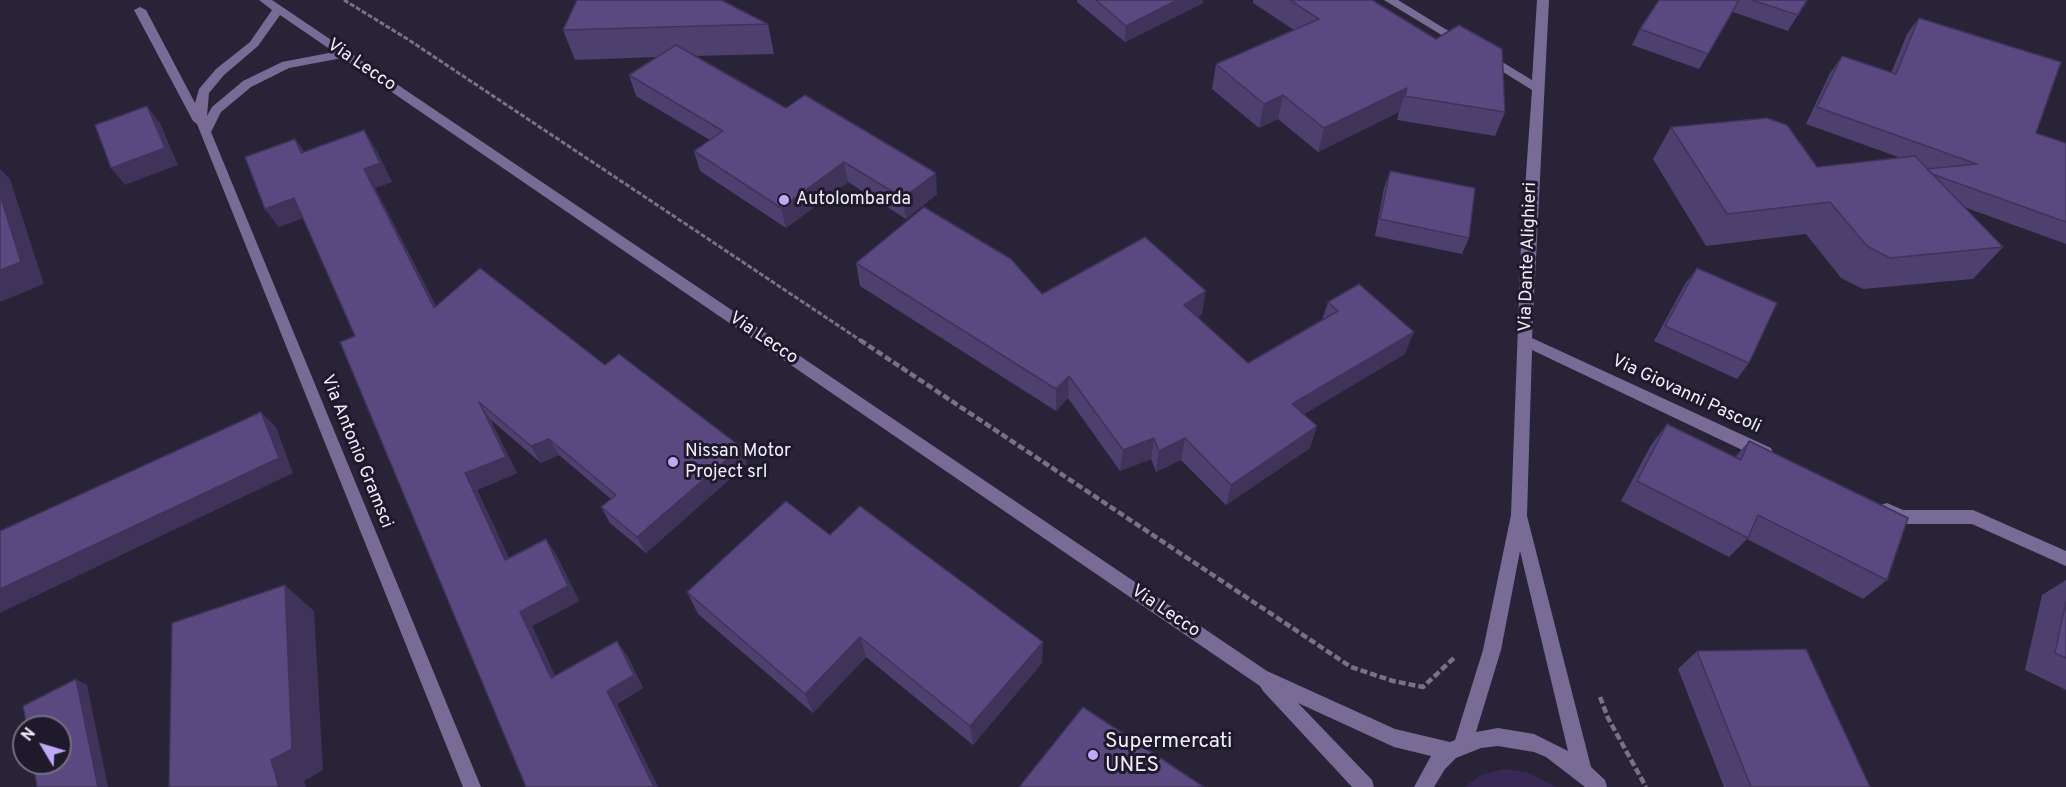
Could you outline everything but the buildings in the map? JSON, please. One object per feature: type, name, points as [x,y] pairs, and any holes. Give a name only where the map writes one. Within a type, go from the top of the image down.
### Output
[{"type":"street","name":"Via Lecco","points":[[265,0],[1261,677],[1394,738],[1457,748]]},
{"type":"street","points":[[1390,0],[1537,87]]},
{"type":"street","name":"Via Dante Alighieri","points":[[1457,748],[1492,650],[1519,515],[1528,245],[1543,0]]},
{"type":"street","name":"Via Antonio Gramsci","points":[[278,9],[254,44],[220,72],[203,92],[200,112],[205,132],[472,787]]},
{"type":"street","points":[[140,10],[205,132]]},
{"type":"street","points":[[205,132],[216,110],[247,84],[286,65],[343,54]]},
{"type":"street","name":"Via Giovanni Pascoli","points":[[1526,341],[1785,462]]},
{"type":"street","points":[[1869,502],[1901,517],[1973,517],[2066,559]]},
{"type":"street","name":"Via Dante Alighieri","points":[[1519,515],[1583,772]]},
{"type":"street","name":"Via Lecco","points":[[1261,677],[1326,742],[1365,787]]},
{"type":"street","points":[[1423,787],[1438,762],[1457,748],[1498,737],[1525,741],[1553,751],[1583,772],[1598,787]]},
{"type":"path","points":[[344,0],[409,40],[1351,667],[1393,681],[1423,687],[1463,650]]},
{"type":"path","points":[[1597,689],[1608,718],[1646,787]]},
{"type":"shaded area","points":[[1503,769],[1527,772],[1556,787],[1465,787],[1481,775]]},
{"type":"place","name":"Autolombarda","points":[[784,200]]},
{"type":"place","name":"Nissan Motor Project srl","points":[[673,462]]},
{"type":"place","name":"Supermercati UNES","points":[[1093,755]]}]
